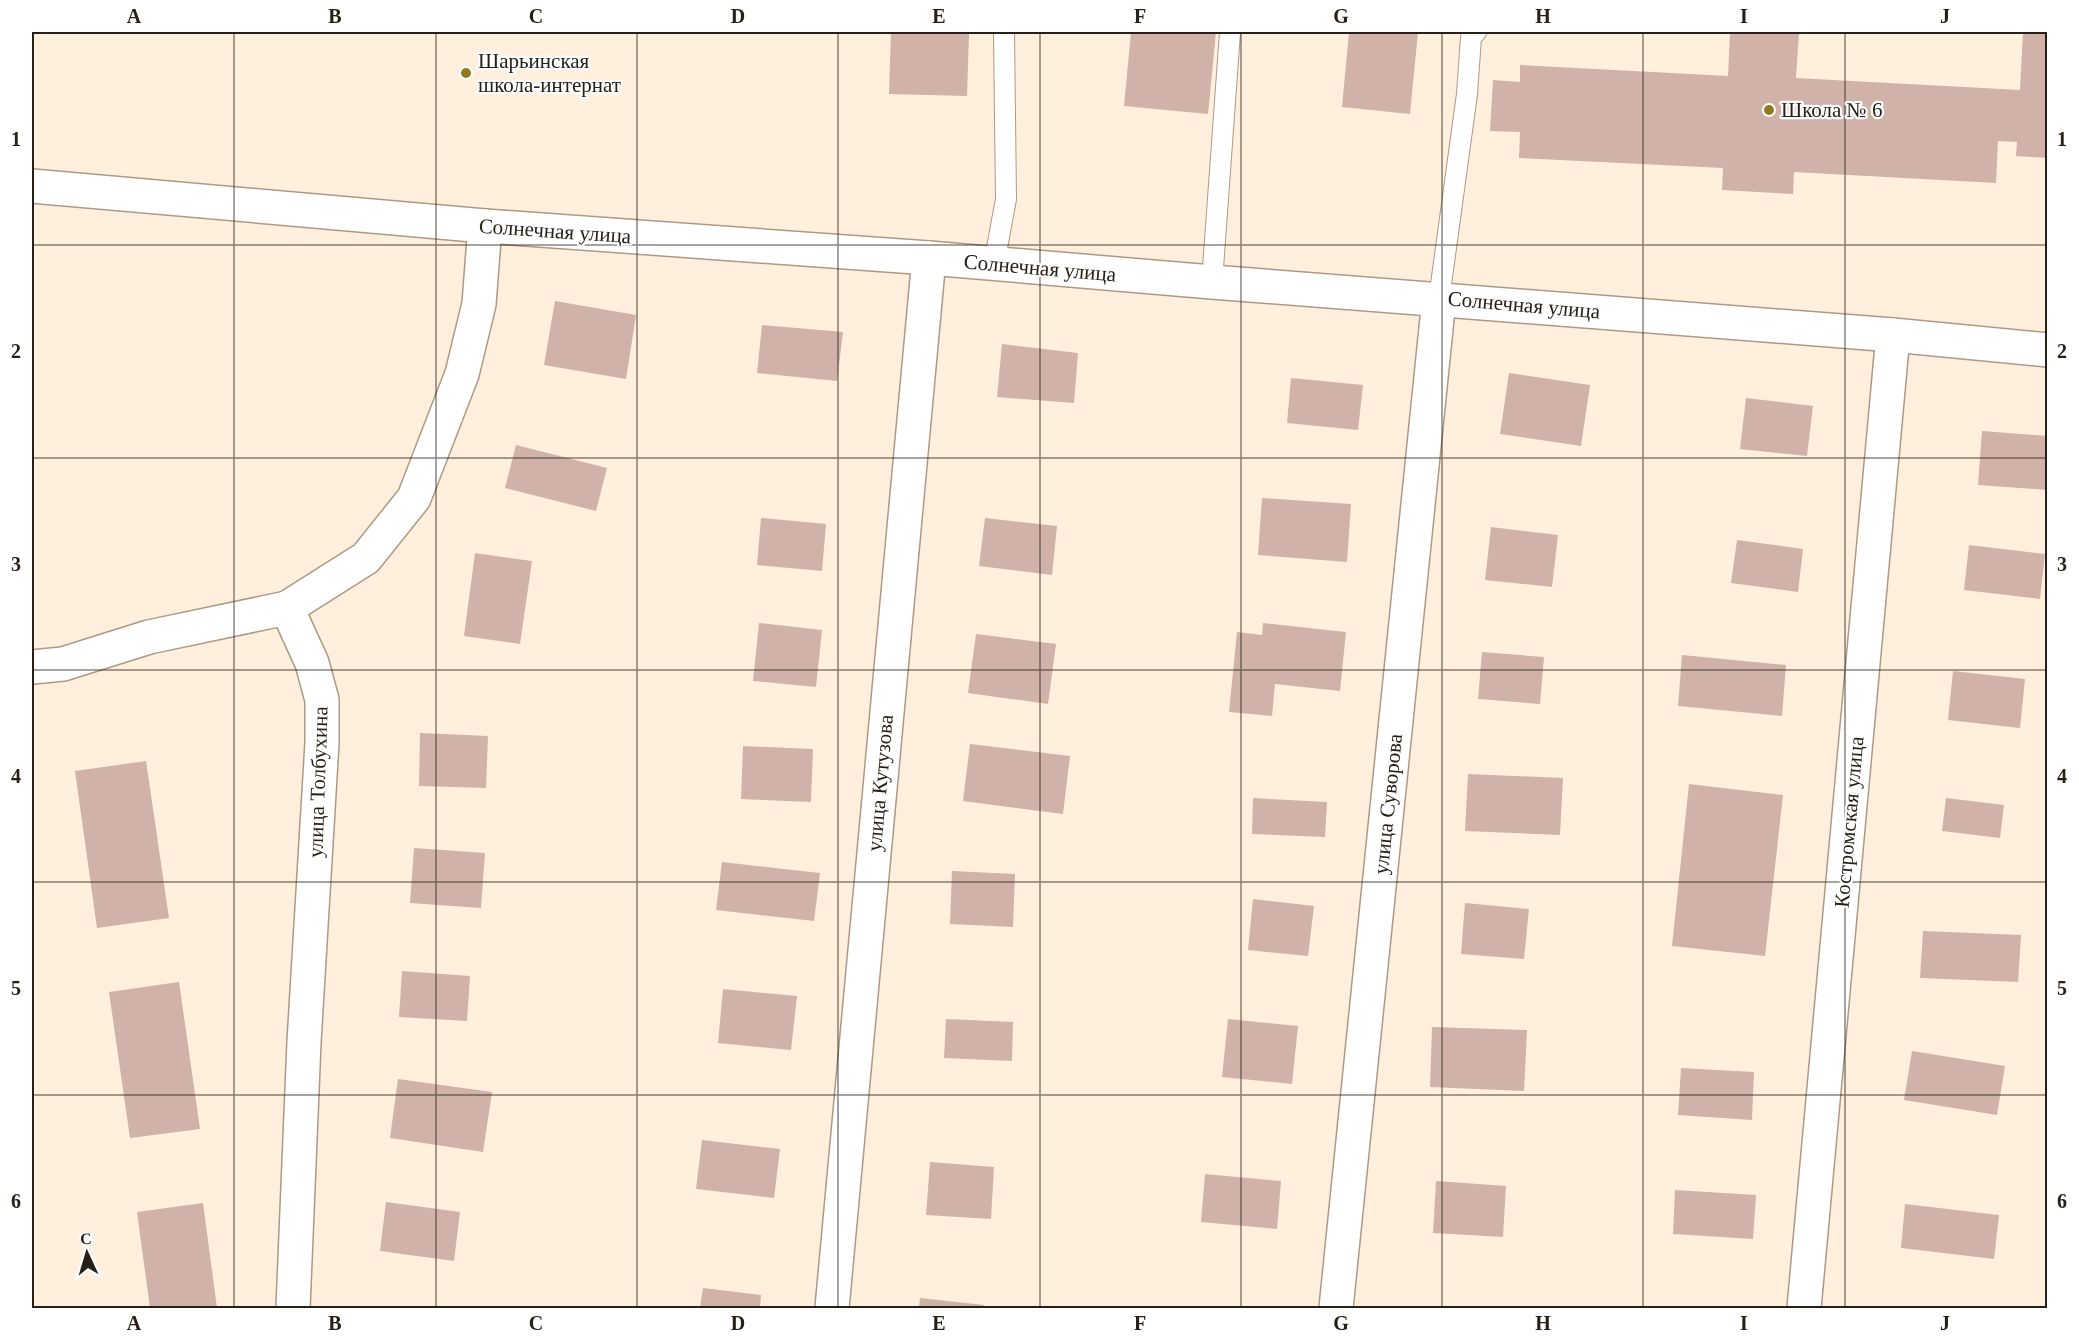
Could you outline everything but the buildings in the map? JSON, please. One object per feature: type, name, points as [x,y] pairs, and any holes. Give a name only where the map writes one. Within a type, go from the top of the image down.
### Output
[{"type":"street","name":"Солнечная улица","points":[[32,186],[485,226],[928,258],[1893,335],[2048,350]]},
{"type":"street","points":[[32,667],[63,664],[149,638],[287,608],[366,558],[414,498],[462,374],[479,304],[485,226]]},
{"type":"street","name":"улица Кутузова","points":[[832,1308],[928,258]]},
{"type":"street","name":"улица Суворова","points":[[1336,1308],[1439,299]]},
{"type":"street","name":"Костромская улица","points":[[1804,1308],[1893,335]]},
{"type":"street","name":"улица Толбухина","points":[[287,608],[312,663],[322,700],[322,743],[304,1042],[293,1308]]},
{"type":"lane","points":[[994,264],[1006,199],[1004,32]]},
{"type":"lane","points":[[1212,282],[1230,32]]},
{"type":"lane","points":[[1439,299],[1467,94],[1471,37],[1476,32]]},
{"type":"place","name":"Шарьинская школа-интернат","points":[[466,73]]},
{"type":"place","name":"Школа № 6","points":[[1769,110]]}]
